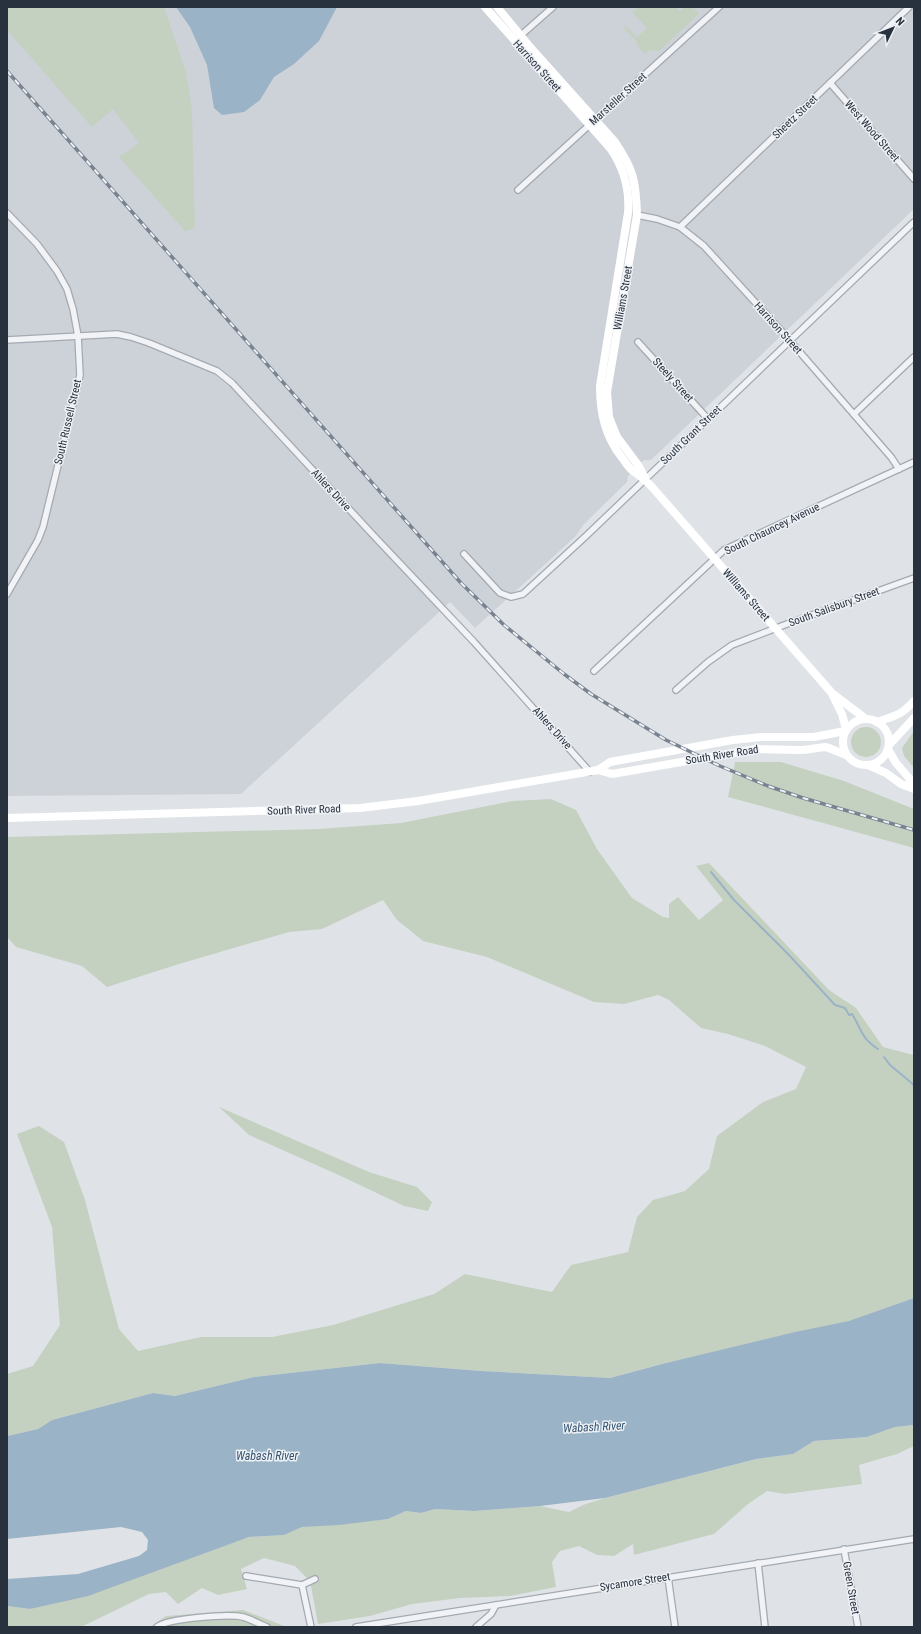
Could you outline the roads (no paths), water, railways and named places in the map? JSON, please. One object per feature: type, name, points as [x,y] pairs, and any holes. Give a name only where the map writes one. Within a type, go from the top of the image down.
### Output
[{"type":"main road","name":"Harrison Street","points":[[485,7],[592,122]]},
{"type":"main road","name":"Harrison Street","points":[[498,7],[592,122]]},
{"type":"main road","name":"Williams Street","points":[[592,122],[615,142],[625,157],[633,174],[636,195],[637,216],[607,392],[609,417],[617,437],[638,465],[645,479],[775,629],[831,692],[866,719]]},
{"type":"main road","name":"Williams Street","points":[[592,122],[618,159],[627,182],[629,199],[600,386],[601,411],[604,424],[616,451],[633,471],[645,479]]},
{"type":"main road","name":"Williams Street","points":[[831,692],[842,714],[845,730]]},
{"type":"main road","points":[[913,789],[901,784],[886,773],[868,765],[856,763],[846,755],[842,739],[845,730],[858,720],[866,719],[877,722],[894,718],[901,714],[914,701]]},
{"type":"main road","points":[[868,765],[875,763],[880,759],[914,718]]},
{"type":"main road","points":[[877,722],[886,732],[889,747],[896,763],[908,778],[913,789]]},
{"type":"main road","name":"South River Road","points":[[594,771],[610,762],[733,740],[761,737],[814,737],[845,730]]},
{"type":"main road","name":"South River Road","points":[[7,818],[360,808],[418,801],[594,771],[612,774],[756,749],[803,750],[830,748],[846,755]]},
{"type":"street","points":[[515,41],[554,7]]},
{"type":"street","name":"Marsteller Street","points":[[518,190],[719,7]]},
{"type":"street","name":"Sheetz Street","points":[[680,227],[910,7]]},
{"type":"street","name":"West Wood Street","points":[[830,83],[914,179]]},
{"type":"street","name":"South Russell Street","points":[[7,213],[37,244],[57,271],[69,295],[78,336],[80,375],[43,527],[38,540],[7,594]]},
{"type":"street","name":"Harrison Street","points":[[637,216],[657,219],[680,227],[704,246],[891,456],[899,469]]},
{"type":"street","name":"South Grant Street","points":[[464,554],[500,593],[511,597],[523,594],[914,222]]},
{"type":"street","name":"Ahlers Drive","points":[[7,340],[117,334],[131,337],[217,371],[232,383],[594,771]]},
{"type":"street","name":"Steely Street","points":[[638,342],[708,418]]},
{"type":"street","points":[[854,414],[914,357]]},
{"type":"street","name":"South Chauncey Avenue","points":[[594,671],[724,550],[914,462]]},
{"type":"street","name":"South Salisbury Street","points":[[676,690],[727,648],[914,578]]},
{"type":"street","name":"Sycamore Street","points":[[356,1627],[496,1606],[914,1538]]},
{"type":"street","name":"Green Street","points":[[844,1549],[858,1627]]},
{"type":"street","points":[[758,1563],[766,1627]]},
{"type":"street","points":[[246,1576],[302,1585],[315,1579]]},
{"type":"street","points":[[668,1577],[675,1627]]},
{"type":"street","points":[[302,1585],[311,1627]]},
{"type":"street","points":[[476,1627],[491,1614],[496,1606]]},
{"type":"street","points":[[157,1627],[177,1620],[235,1617],[250,1619],[266,1627]]},
{"type":"water","points":[[176,7],[337,7],[319,41],[294,64],[274,77],[260,100],[244,112],[222,115],[214,108],[207,65],[190,27]]},
{"type":"water","name":"Wabash River","points":[[914,1298],[914,1425],[895,1427],[867,1437],[814,1441],[793,1454],[756,1459],[605,1498],[540,1506],[474,1511],[435,1509],[421,1513],[406,1511],[388,1519],[339,1525],[302,1527],[284,1535],[249,1537],[88,1596],[30,1609],[7,1606],[7,1579],[78,1574],[139,1556],[147,1550],[148,1540],[142,1532],[121,1527],[7,1539],[7,1436],[38,1429],[52,1420],[153,1393],[175,1396],[254,1377],[380,1363],[481,1371],[610,1378],[795,1332],[849,1321]]},
{"type":"waterway","points":[[711,872],[734,900],[789,955],[835,1005],[845,1008],[849,1015],[852,1014],[862,1033],[868,1041],[878,1049]]},
{"type":"waterway","points":[[884,1057],[890,1065],[914,1085]]},
{"type":"railway","points":[[7,71],[461,583],[504,625],[591,694],[666,740],[720,766],[768,786],[803,798],[914,830]]}]
